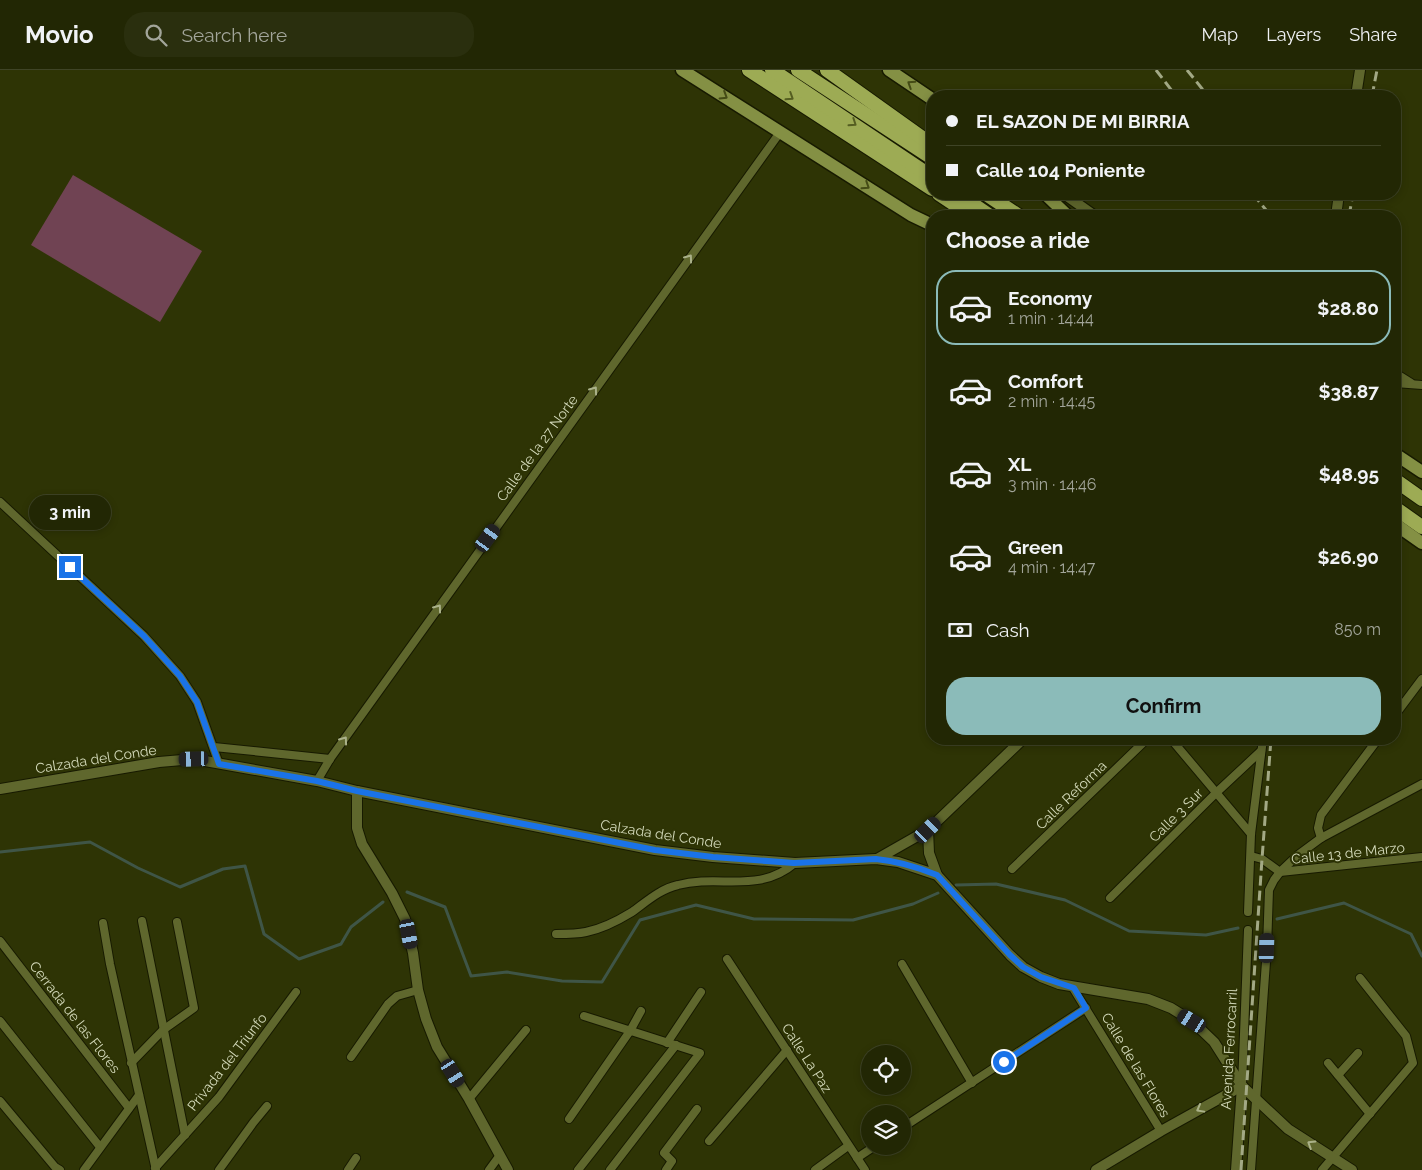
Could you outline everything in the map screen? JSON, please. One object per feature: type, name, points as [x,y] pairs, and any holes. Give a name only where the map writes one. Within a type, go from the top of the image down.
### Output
[{"type":"highway","points":[[749,70],[926,185]]},
{"type":"highway","points":[[798,70],[926,154]]},
{"type":"highway","points":[[808,70],[926,147]]},
{"type":"highway","points":[[826,70],[926,141]]},
{"type":"highway","points":[[775,72],[926,173]]},
{"type":"highway","points":[[948,200],[963,210]]},
{"type":"highway","points":[[967,200],[981,210]]},
{"type":"highway","points":[[995,200],[1010,210]]},
{"type":"highway","points":[[1005,200],[1020,210]]},
{"type":"highway","points":[[1401,477],[1422,492]]},
{"type":"highway","points":[[1401,484],[1422,499]]},
{"type":"highway","points":[[1401,504],[1422,519]]},
{"type":"highway","points":[[1401,512],[1422,527]]},
{"type":"main road","points":[[682,70],[911,215],[926,222]]},
{"type":"main road","points":[[889,70],[926,95]]},
{"type":"main road","points":[[1051,200],[1062,210]]},
{"type":"main road","points":[[1401,458],[1422,472]]},
{"type":"main road","points":[[1401,528],[1422,543]]},
{"type":"street","points":[[1357,90],[1360,70]]},
{"type":"street","name":"Calle de la 27 Norte","points":[[317,781],[330,759],[781,132]]},
{"type":"street","points":[[1073,200],[1087,210]]},
{"type":"street","points":[[911,215],[926,226]]},
{"type":"street","points":[[1401,377],[1413,384]]},
{"type":"street","points":[[1401,383],[1422,385]]},
{"type":"street","points":[[0,502],[144,636],[180,676],[197,702],[219,764]]},
{"type":"street","points":[[1401,707],[1422,679]]},
{"type":"street","points":[[876,859],[928,830],[1017,745]]},
{"type":"street","name":"Calle Reforma","points":[[1012,869],[1141,745]]},
{"type":"street","points":[[1176,745],[1251,834]]},
{"type":"street","points":[[1248,912],[1251,834],[1262,745]]},
{"type":"street","points":[[1321,838],[1318,821],[1321,815],[1374,745]]},
{"type":"street","points":[[214,747],[330,759]]},
{"type":"street","name":"Calle 3 Sur","points":[[1110,898],[1261,751]]},
{"type":"street","name":"Calzada del Conde","points":[[0,789],[159,762],[194,759],[317,781],[357,791],[655,850],[713,857],[794,863],[876,859],[898,862],[937,875],[1010,955],[1023,967],[1041,977],[1074,988],[1148,999],[1171,1008],[1192,1021],[1214,1042],[1242,1086],[1288,1129],[1352,1170]]},
{"type":"street","points":[[1251,1170],[1267,948],[1269,890],[1280,872],[1298,855],[1321,838],[1422,784]]},
{"type":"street","points":[[357,791],[357,828],[362,844],[392,893],[405,919],[413,953],[418,990],[426,1019],[437,1047],[469,1099],[508,1170]]},
{"type":"street","points":[[928,830],[929,853],[937,875]]},
{"type":"street","name":"Calle 13 de Marzo","points":[[1251,856],[1262,859],[1280,872],[1422,858]]},
{"type":"street","points":[[556,934],[588,932],[630,913],[656,895],[676,885],[699,881],[751,882],[771,877],[786,870],[794,863]]},
{"type":"street","points":[[142,921],[185,1135]]},
{"type":"street","points":[[132,1063],[163,1030],[194,1008],[177,922]]},
{"type":"street","points":[[103,923],[110,964],[155,1169]]},
{"type":"street","name":"Avenida Ferrocarril","points":[[1236,1170],[1242,1086],[1248,930]]},
{"type":"street","name":"Cerrada de las Flores","points":[[0,941],[129,1108]]},
{"type":"street","name":"Calle La Paz","points":[[727,960],[865,1170]]},
{"type":"street","points":[[902,964],[972,1083]]},
{"type":"street","points":[[1322,1170],[1413,1063],[1406,1036],[1360,978]]},
{"type":"street","name":"Calle de las Flores","points":[[1074,988],[1161,1131]]},
{"type":"street","points":[[351,1057],[388,1004],[397,996],[418,990]]},
{"type":"street","name":"Privada del Triunfo","points":[[155,1169],[219,1097],[296,992]]},
{"type":"street","points":[[667,1043],[701,992]]},
{"type":"street","points":[[911,1122],[1086,1008]]},
{"type":"street","points":[[569,1119],[630,1031],[641,1011]]},
{"type":"street","points":[[584,1016],[700,1053],[610,1170]]},
{"type":"street","points":[[0,1021],[100,1147]]},
{"type":"street","points":[[469,1099],[526,1030]]},
{"type":"street","points":[[578,1170],[676,1045]]},
{"type":"street","points":[[709,1141],[787,1050]]},
{"type":"street","points":[[1338,1075],[1358,1053]]},
{"type":"street","points":[[1328,1063],[1370,1114]]},
{"type":"street","points":[[1096,1170],[1242,1086]]},
{"type":"street","points":[[84,1170],[139,1095]]},
{"type":"street","points":[[0,1101],[55,1167],[60,1170]]},
{"type":"street","points":[[219,1170],[267,1106]]},
{"type":"street","points":[[666,1170],[672,1161],[664,1153],[697,1109]]},
{"type":"street","points":[[815,1170],[848,1146]]},
{"type":"street","points":[[489,1170],[500,1155]]},
{"type":"street","points":[[857,1158],[862,1155]]},
{"type":"street","points":[[348,1170],[356,1158]]},
{"type":"shaded area","points":[[73,175],[202,251],[160,322],[31,245]]},
{"type":"waterway","points":[[0,852],[90,842],[138,868],[180,887],[223,869],[245,866],[264,934],[299,959],[341,944],[351,927],[383,902]]},
{"type":"waterway","points":[[956,885],[996,884],[1065,900],[1129,931],[1206,935],[1238,928]]},
{"type":"waterway","points":[[407,892],[445,907],[471,976],[507,972],[562,981],[602,982],[640,920],[696,905],[754,919],[853,920],[913,904],[938,893]]},
{"type":"waterway","points":[[1277,919],[1344,903],[1411,934],[1422,956]]},
{"type":"railway","points":[[1156,70],[1171,90]]},
{"type":"railway","points":[[1187,70],[1203,90]]},
{"type":"railway","points":[[1373,90],[1377,70]]},
{"type":"railway","points":[[1258,200],[1266,210]]},
{"type":"railway","points":[[1350,210],[1352,200]]},
{"type":"railway","points":[[1241,1170],[1271,745]]},
{"type":"route","points":[[70,567],[144,636],[180,676],[197,702],[219,764],[317,781],[357,791],[655,850],[713,857],[794,863],[890,860],[937,875],[1023,967],[1058,984],[1074,988],[1086,1008],[1004,1062]]}]
